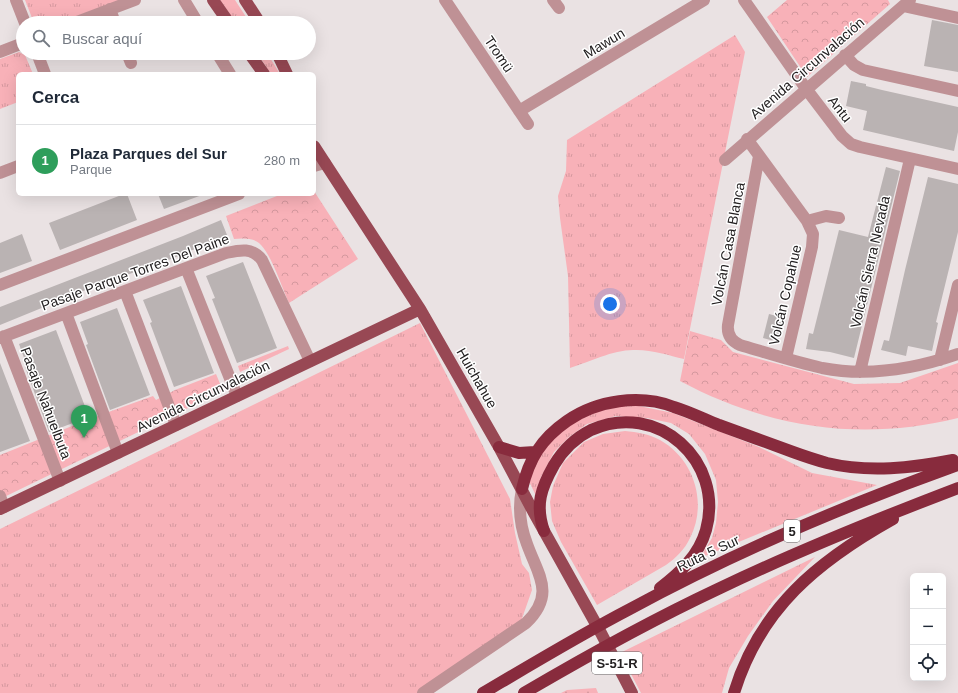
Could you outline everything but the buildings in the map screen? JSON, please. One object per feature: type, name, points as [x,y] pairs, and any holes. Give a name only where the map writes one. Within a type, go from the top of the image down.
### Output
[{"type":"highway","points":[[522,490],[535,452],[548,437],[563,424],[583,412],[607,404],[636,400],[674,406],[760,441],[811,459],[842,466],[873,469],[905,467],[958,460]]},
{"type":"highway","points":[[544,531],[541,523],[539,506],[542,488],[557,459],[565,449],[586,433],[610,424],[635,423],[648,425],[660,430],[681,443],[697,461],[707,483],[710,507],[706,531],[696,552],[681,571],[631,608]]},
{"type":"highway","points":[[499,447],[519,453],[535,452]]},
{"type":"highway","name":"Ruta 5 Sur","points":[[483,693],[631,608],[691,578],[812,522],[958,465]]},
{"type":"highway","name":"5","points":[[524,693],[569,666],[640,628],[765,567],[869,522],[958,488]]},
{"type":"highway","points":[[734,693],[742,671],[760,635],[770,619],[808,576],[837,554],[889,521],[926,500]]},
{"type":"main road","points":[[213,0],[224,16]]},
{"type":"main road","points":[[245,0],[255,16]]},
{"type":"main road","points":[[254,60],[263,72]]},
{"type":"main road","points":[[280,60],[286,72]]},
{"type":"main road","name":"Huichahue","points":[[316,154],[319,165],[420,309],[499,447],[601,633],[632,693]]},
{"type":"main road","name":"Avenida Circunvalación","points":[[1,504],[60,481],[420,309]]},
{"type":"street","points":[[16,0],[22,16]]},
{"type":"street","points":[[93,16],[135,0]]},
{"type":"street","points":[[184,0],[194,16]]},
{"type":"street","name":"Tromü","points":[[445,0],[528,124]]},
{"type":"street","name":"Mawun","points":[[520,111],[704,0]]},
{"type":"street","name":"Antu","points":[[744,0],[807,90],[842,136],[851,144],[958,169]]},
{"type":"street","points":[[905,2],[958,18]]},
{"type":"street","name":"Avenida Circunvalación","points":[[725,160],[747,139],[807,90],[905,2]]},
{"type":"street","points":[[110,10],[112,16]]},
{"type":"street","points":[[0,52],[16,46]]},
{"type":"street","points":[[845,55],[854,65],[863,70],[958,91]]},
{"type":"street","points":[[40,60],[44,72]]},
{"type":"street","points":[[221,60],[229,72]]},
{"type":"street","name":"Volcán Copahue","points":[[747,139],[807,221],[813,234],[812,247],[786,358]]},
{"type":"street","name":"Volcán Casa Blanca","points":[[759,156],[728,325],[730,337],[740,345],[786,358]]},
{"type":"street","name":"Volcán Sierra Nevada","points":[[860,372],[910,159]]},
{"type":"street","points":[[0,173],[16,167]]},
{"type":"street","points":[[0,285],[234,196]]},
{"type":"street","points":[[807,221],[826,216],[839,218]]},
{"type":"street","name":"Pasaje Parque Torres Del Paine","points":[[2,337],[226,253],[246,250],[256,253],[262,260],[310,361]]},
{"type":"street","points":[[186,268],[237,396]]},
{"type":"street","points":[[940,360],[958,285]]},
{"type":"street","points":[[125,291],[176,425]]},
{"type":"street","points":[[66,313],[118,453]]},
{"type":"street","name":"Pasaje Nahuelbuta","points":[[2,337],[60,481]]},
{"type":"street","points":[[786,358],[823,368],[860,372],[899,369],[940,360],[958,354]]},
{"type":"street","points":[[423,693],[526,623],[537,610],[540,602],[542,585],[522,528],[520,506],[522,490]]},
{"type":"green space","points":[[25,0],[123,0],[77,16],[31,16]]},
{"type":"green space","points":[[220,0],[235,0],[245,16],[231,16]]},
{"type":"green space","points":[[787,0],[888,0],[890,4],[807,77],[767,17]]},
{"type":"green space","points":[[735,35],[745,52],[684,359],[652,351],[625,351],[609,354],[570,368],[568,276],[558,196],[566,171],[567,140]]},
{"type":"green space","points":[[16,53],[16,60],[27,60],[32,72],[16,72],[16,103],[0,109],[0,59]]},
{"type":"green space","points":[[262,60],[271,60],[279,72],[270,72]]},
{"type":"green space","points":[[316,194],[358,259],[289,303],[268,254],[259,243],[254,240],[234,239],[226,216],[277,196],[316,196]]},
{"type":"green space","points":[[420,323],[510,499],[515,533],[522,564],[529,573],[532,590],[519,627],[423,693],[0,693],[0,529]]},
{"type":"green space","points":[[690,331],[721,340],[733,352],[854,384],[900,383],[958,363],[958,418],[922,425],[886,429],[851,429],[816,426],[781,420],[747,410],[713,397],[680,381]]},
{"type":"green space","points":[[288,346],[289,349],[240,372],[238,366]]},
{"type":"green space","points":[[216,374],[223,391],[0,499],[0,455],[92,418],[153,396],[156,400],[175,390]]},
{"type":"green space","points":[[621,406],[639,406],[673,413],[759,447],[812,473],[877,485],[700,558],[712,538],[716,523],[718,502],[716,480],[705,454],[689,434],[671,423],[647,418],[616,416],[587,424],[569,437],[554,452],[541,477],[536,496],[528,479],[537,458],[553,436],[587,414]]},
{"type":"green space","points":[[625,431],[656,438],[672,448],[682,458],[694,483],[698,511],[690,538],[686,546],[677,556],[666,565],[597,605],[561,542],[552,521],[550,502],[553,486],[563,463],[584,442],[603,434]]},
{"type":"green space","points":[[815,557],[773,601],[748,636],[729,668],[722,693],[641,693],[620,653]]},
{"type":"green space","points":[[596,688],[598,693],[561,693],[567,690]]},
{"type":"place","name":"Plaza Parques del Sur","points":[[84,438]]}]
